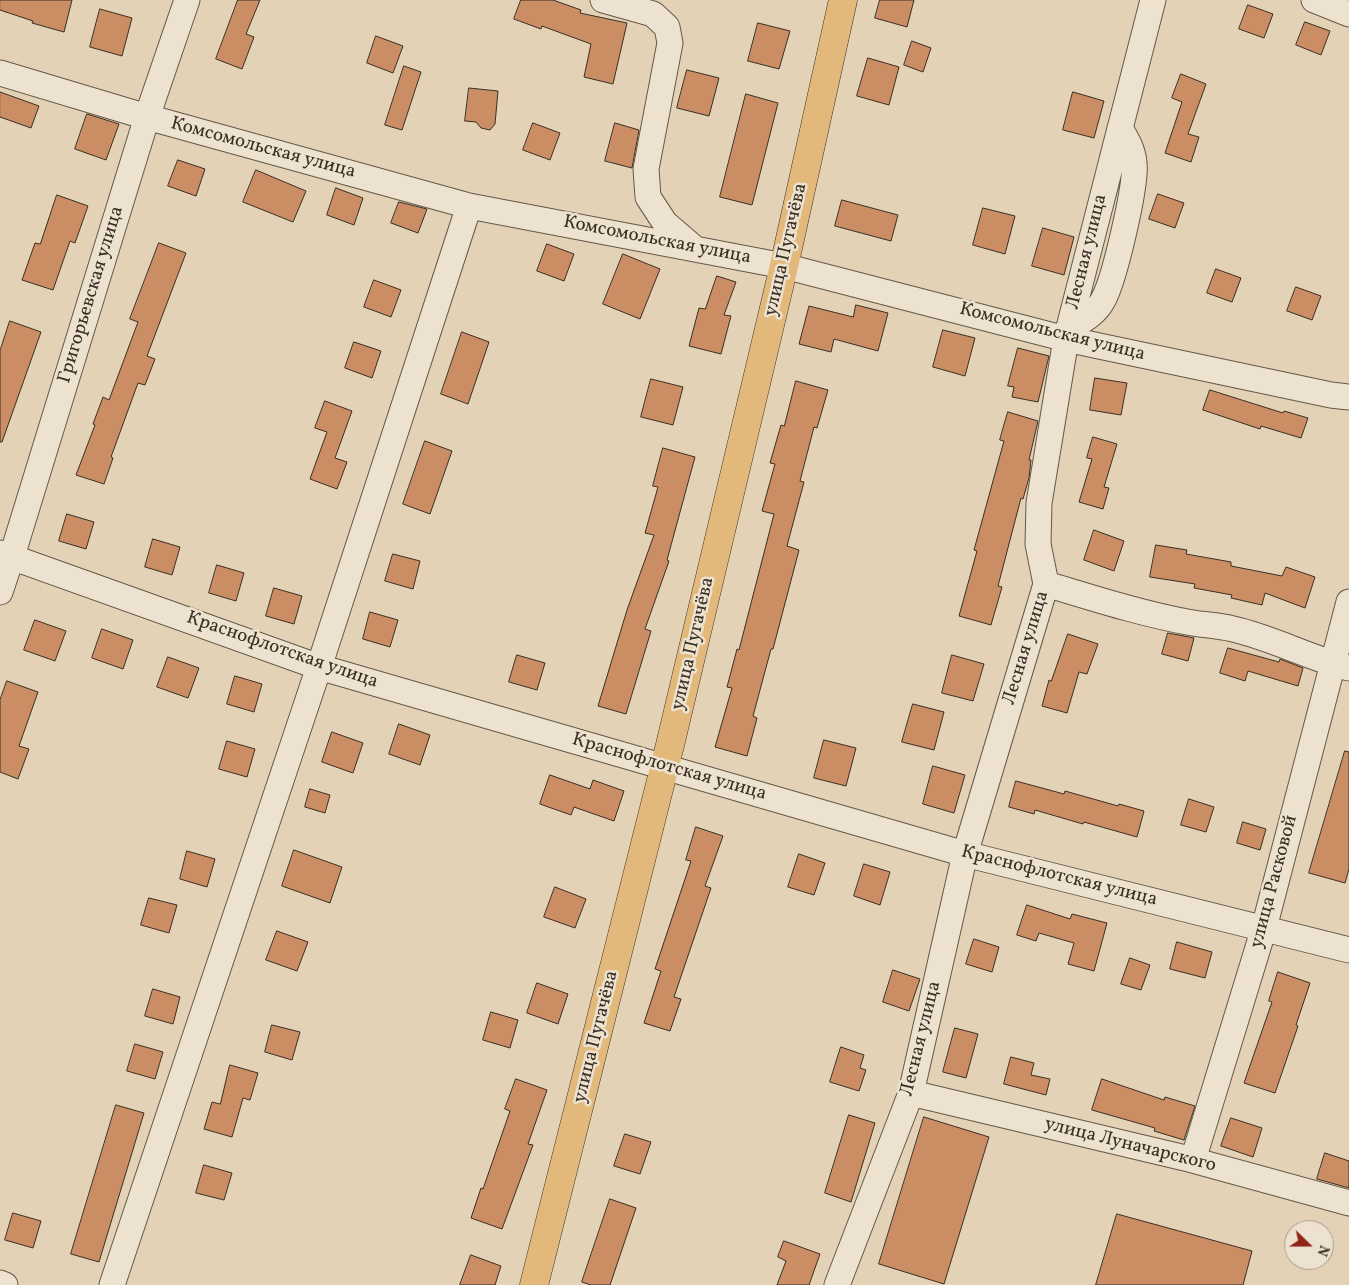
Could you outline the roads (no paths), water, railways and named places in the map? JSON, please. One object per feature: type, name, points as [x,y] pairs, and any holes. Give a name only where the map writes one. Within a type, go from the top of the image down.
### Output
[{"type":"main road","name":"улица Пугачёва","points":[[534,1285],[664,767],[784,266],[843,0]]},
{"type":"street","name":"Григорьевская улица","points":[[0,592],[6,554],[147,117],[187,0]]},
{"type":"street","points":[[603,0],[653,14],[667,26],[670,43],[646,169],[648,197],[665,223],[693,248]]},
{"type":"street","name":"Лесная улица","points":[[837,1285],[911,1093],[965,854],[1046,584],[1038,544],[1039,503],[1067,334],[1153,0]]},
{"type":"street","points":[[1314,0],[1349,14]]},
{"type":"street","name":"Комсомольская улица","points":[[0,73],[147,117],[469,206],[784,266],[1265,381],[1349,397]]},
{"type":"street","points":[[112,1285],[319,667],[469,206]]},
{"type":"street","name":"Краснофлотская улица","points":[[6,554],[319,667],[965,854],[1349,950]]},
{"type":"street","points":[[1046,584],[1148,613],[1188,622],[1232,628],[1267,638],[1341,666]]},
{"type":"street","name":"улица Расковой","points":[[1193,1160],[1341,666],[1349,602]]},
{"type":"street","name":"улица Луначарского","points":[[911,1093],[1193,1160],[1349,1203]]},
{"type":"street","points":[[0,1284],[5,1285]]}]
